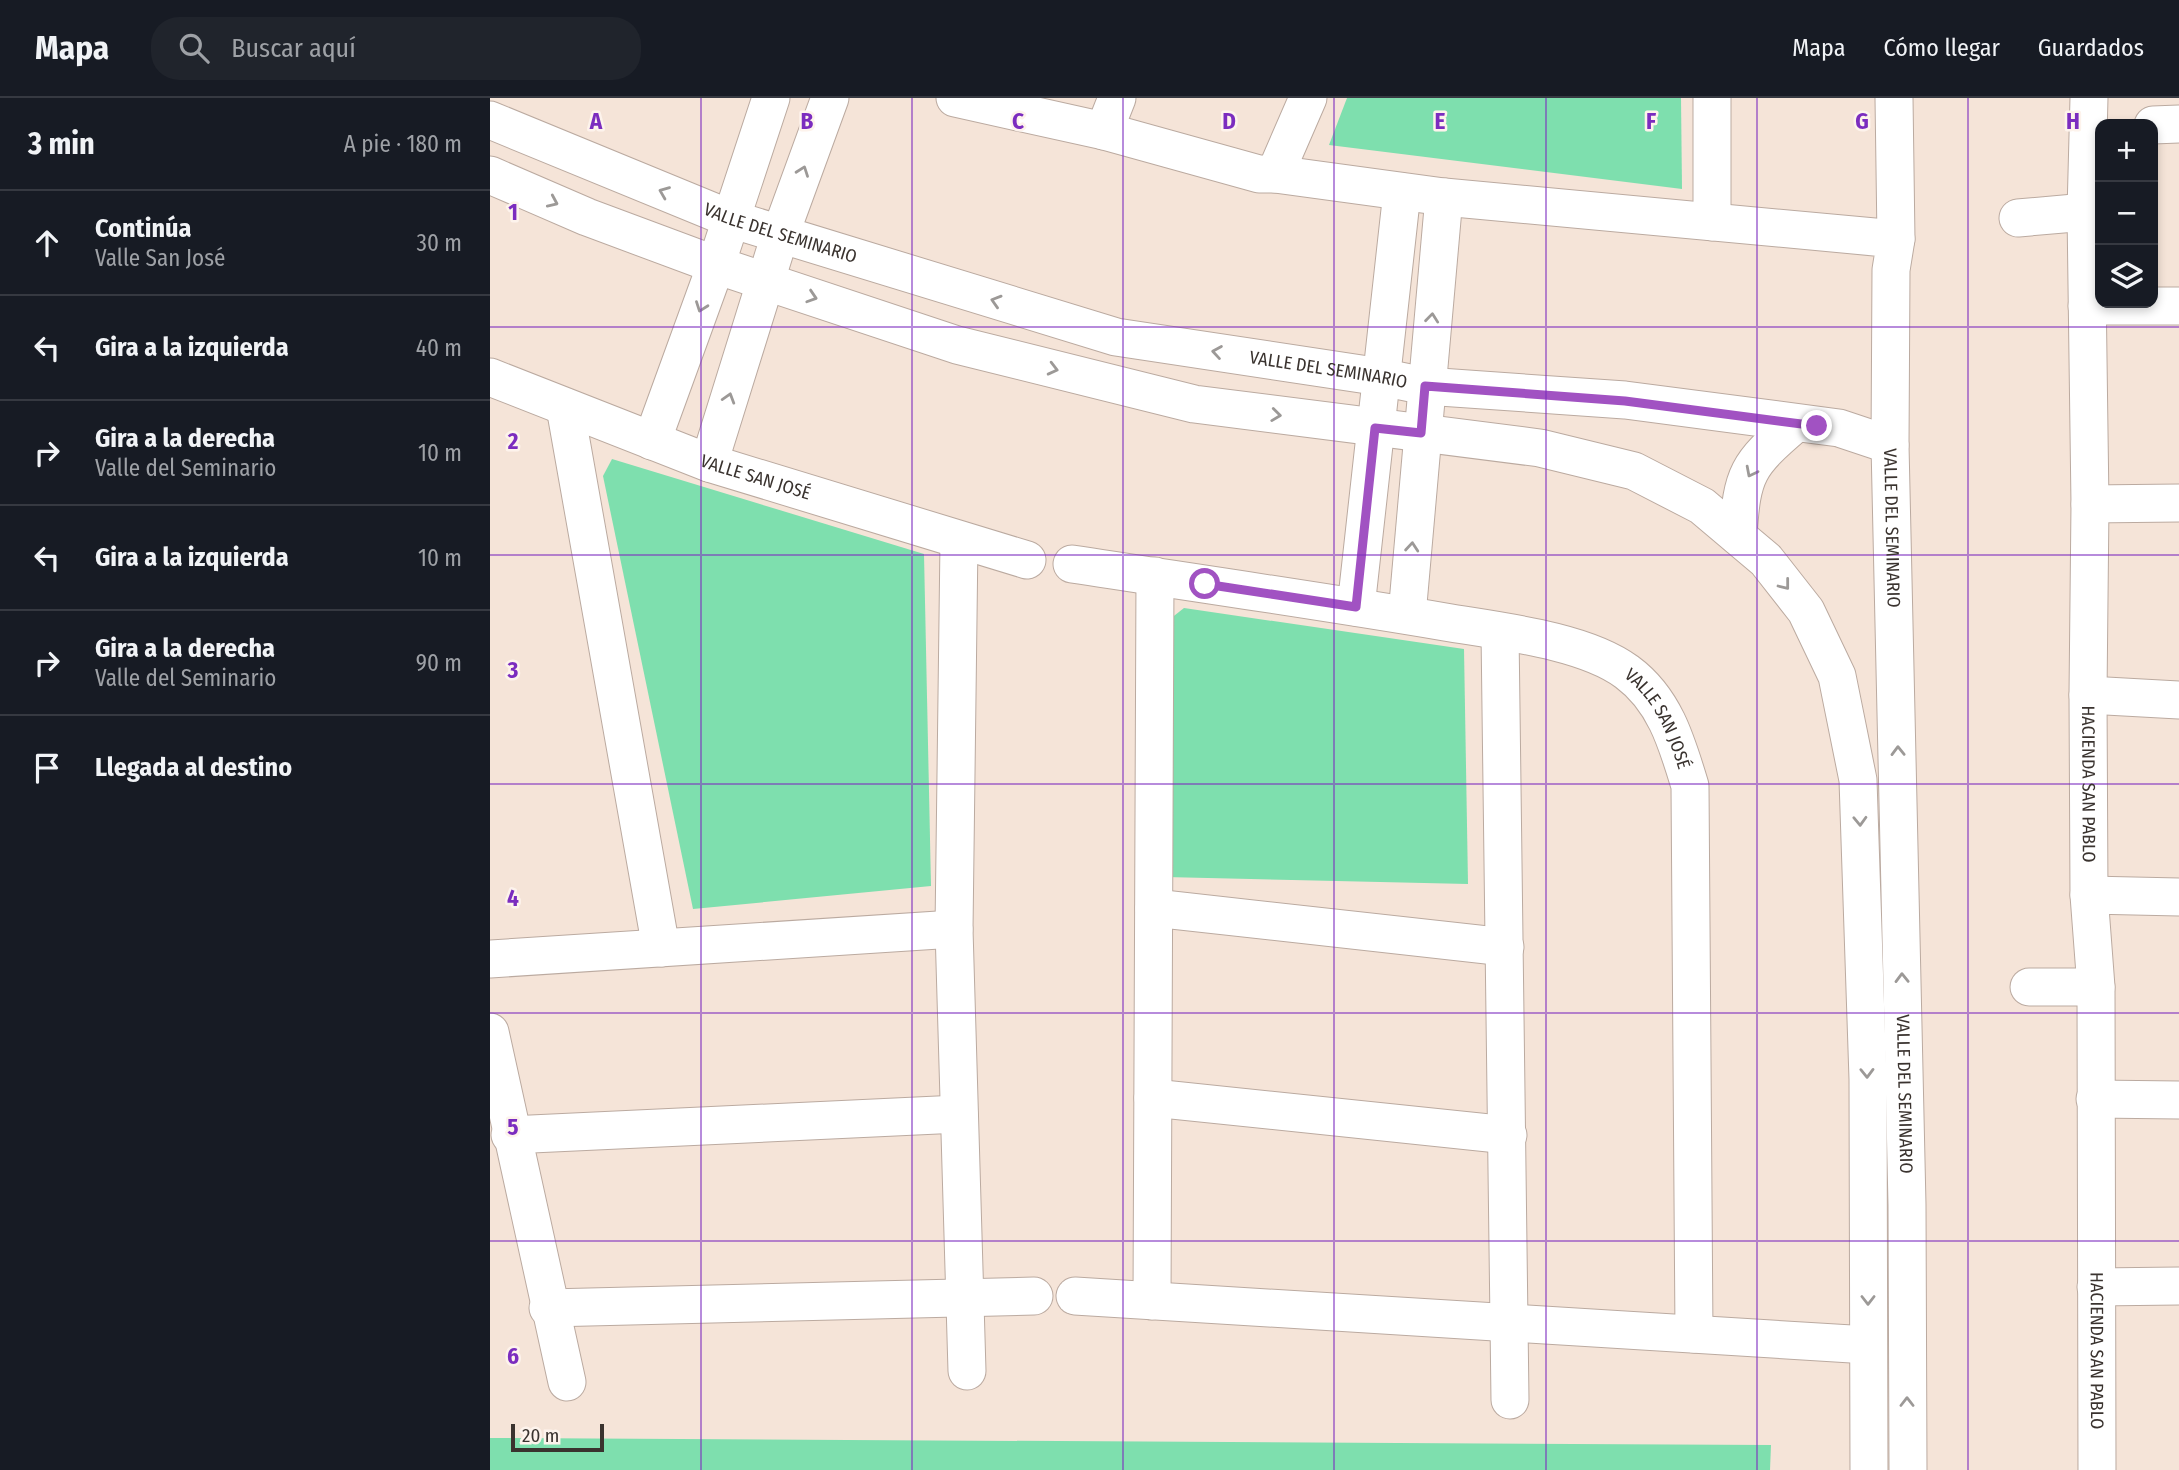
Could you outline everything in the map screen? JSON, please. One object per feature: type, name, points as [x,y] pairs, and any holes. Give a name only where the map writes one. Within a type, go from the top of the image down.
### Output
[{"type":"street","points":[[652,441],[716,265],[771,98]]},
{"type":"street","points":[[709,463],[780,235],[830,98]]},
{"type":"street","points":[[955,98],[1111,114],[1259,174],[1444,197],[1896,239]]},
{"type":"street","points":[[1275,174],[1308,98]]},
{"type":"street","points":[[1712,98],[1712,222]]},
{"type":"street","points":[[1890,445],[1891,270],[1896,239],[1894,98]]},
{"type":"street","name":"HACIENDA SAN PABLO","points":[[2093,117],[2086,212],[2090,504],[2089,895],[2095,987],[2097,1470]]},
{"type":"street","name":"VALLE DEL SEMINARIO","points":[[490,120],[731,219],[1116,337],[1425,386],[1625,401],[1839,428],[1890,445],[1907,1205],[1908,1470]]},
{"type":"street","points":[[2158,125],[2179,124]]},
{"type":"street","points":[[490,175],[587,217],[716,265],[957,345],[1194,404],[1540,448],[1634,471],[1702,506],[1766,560],[1806,611],[1837,676],[1858,780],[1868,1079],[1869,1470]]},
{"type":"street","points":[[1356,607],[1402,192]]},
{"type":"street","points":[[1407,615],[1425,386],[1444,197]]},
{"type":"street","points":[[2018,218],[2086,212]]},
{"type":"street","points":[[2087,306],[2179,306]]},
{"type":"street","name":"VALLE SAN JOSÉ","points":[[490,377],[709,463],[1027,560]]},
{"type":"street","points":[[565,407],[661,948]]},
{"type":"street","points":[[1738,536],[1741,490],[1759,455],[1795,424]]},
{"type":"street","points":[[2090,504],[2179,503]]},
{"type":"street","points":[[959,541],[954,929],[967,1371]]},
{"type":"street","name":"VALLE SAN JOSÉ","points":[[1072,564],[1407,615],[1596,653],[1628,673],[1658,702],[1676,741],[1690,786],[1694,1334]]},
{"type":"street","points":[[1152,1301],[1155,576]]},
{"type":"street","points":[[1500,632],[1510,1400]]},
{"type":"street","points":[[2088,695],[2179,700]]},
{"type":"street","points":[[2089,895],[2179,897]]},
{"type":"street","points":[[1154,908],[1505,947]]},
{"type":"street","points":[[490,959],[954,929]]},
{"type":"street","points":[[2029,987],[2095,987]]},
{"type":"street","points":[[490,1032],[548,1308],[567,1382]]},
{"type":"street","points":[[1153,1098],[1508,1135]]},
{"type":"street","points":[[2095,1100],[2179,1100]]},
{"type":"street","points":[[510,1135],[959,1114]]},
{"type":"street","points":[[1868,1206],[1907,1205]]},
{"type":"street","points":[[2096,1287],[2179,1286]]},
{"type":"street","points":[[548,1308],[1034,1296]]},
{"type":"street","points":[[1075,1296],[1868,1346]]},
{"type":"green space","points":[[1347,98],[1681,98],[1682,189],[1329,145]]},
{"type":"green space","points":[[612,459],[924,554],[931,886],[693,909],[603,476]]},
{"type":"green space","points":[[1184,608],[1464,649],[1468,884],[1165,877],[1165,623]]},
{"type":"green space","points":[[490,1438],[1771,1445],[1770,1470],[490,1470]]},
{"type":"route","points":[[1205,584],[1356,607],[1375,428],[1421,433],[1425,386],[1625,401],[1817,426]]}]
